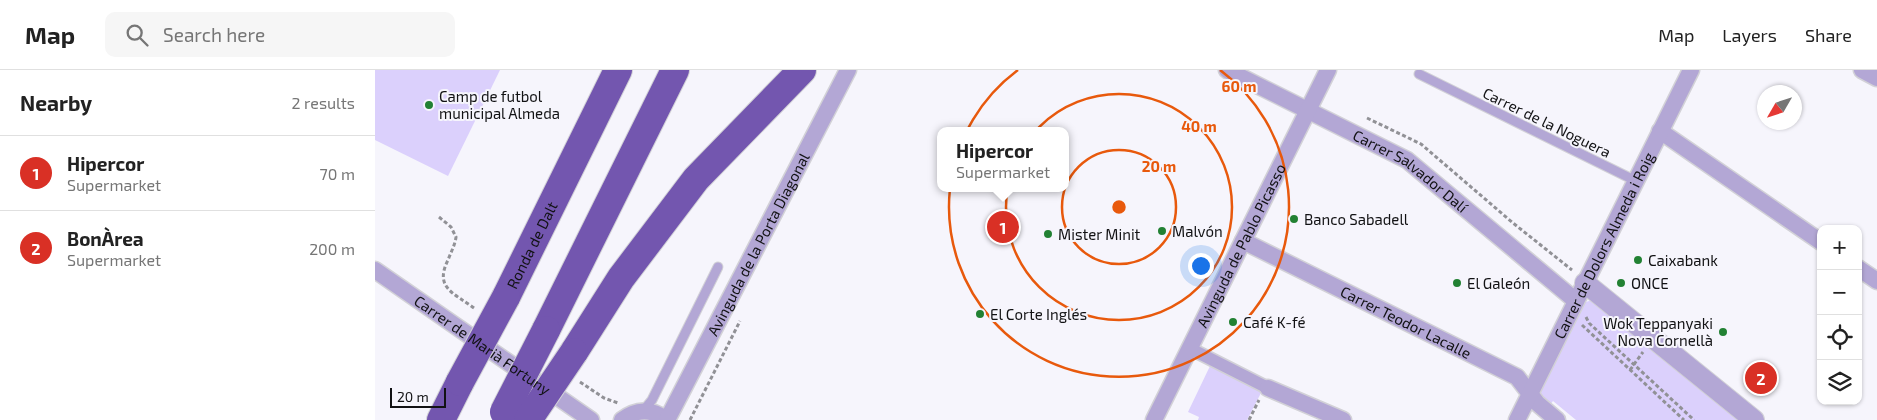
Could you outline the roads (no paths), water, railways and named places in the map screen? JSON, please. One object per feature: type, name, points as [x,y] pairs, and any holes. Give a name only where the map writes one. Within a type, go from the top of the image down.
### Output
[{"type":"highway","name":"Ronda de Dalt","points":[[441,420],[506,297],[618,70]]},
{"type":"highway","points":[[511,417],[545,330],[675,70]]},
{"type":"highway","points":[[511,417],[574,352],[621,278],[696,179],[802,70]]},
{"type":"street","name":"Avinguda de la Porta Diagonal","points":[[666,420],[848,70]]},
{"type":"street","name":"Carrer Salvador Dalí","points":[[1227,70],[1407,160],[1580,292]]},
{"type":"street","name":"Avinguda de Pablo Picasso","points":[[1154,420],[1328,70]]},
{"type":"street","name":"Carrer de Dolors Almeda i Roig","points":[[1517,420],[1691,70]]},
{"type":"street","points":[[1660,131],[1817,239]]},
{"type":"street","name":"Carrer Teodor Lacalle","points":[[1243,241],[1517,377],[1537,403],[1557,420]]},
{"type":"street","name":"Carrer de Marià Fortuny","points":[[375,270],[591,420]]},
{"type":"street","points":[[1861,270],[1877,282]]},
{"type":"street","points":[[1580,292],[1754,420]]},
{"type":"street","points":[[1189,348],[1269,388],[1343,420]]},
{"type":"street","points":[[622,420],[635,412],[643,411],[654,412],[666,420]]},
{"type":"lane","name":"Carrer de la Noguera","points":[[1419,74],[1636,181]]},
{"type":"lane","points":[[643,411],[652,400],[718,267]]},
{"type":"place","name":"Camp de futbol municipal Almeda","points":[[429,105]]},
{"type":"place","name":"Banco Sabadell","points":[[1294,219]]},
{"type":"place","name":"Hipercor","points":[[1003,227]]},
{"type":"place","name":"Malvón","points":[[1162,231]]},
{"type":"place","name":"Mister Minit","points":[[1048,234]]},
{"type":"place","name":"Caixabank","points":[[1638,260]]},
{"type":"place","name":"El Galeón","points":[[1457,283]]},
{"type":"place","name":"ONCE","points":[[1621,283]]},
{"type":"place","name":"El Corte Inglés","points":[[980,314]]},
{"type":"place","name":"Café K-fé","points":[[1233,322]]},
{"type":"place","name":"Wok Teppanyaki Nova Cornellà","points":[[1723,332]]},
{"type":"place","name":"BonÀrea","points":[[1761,378]]}]
